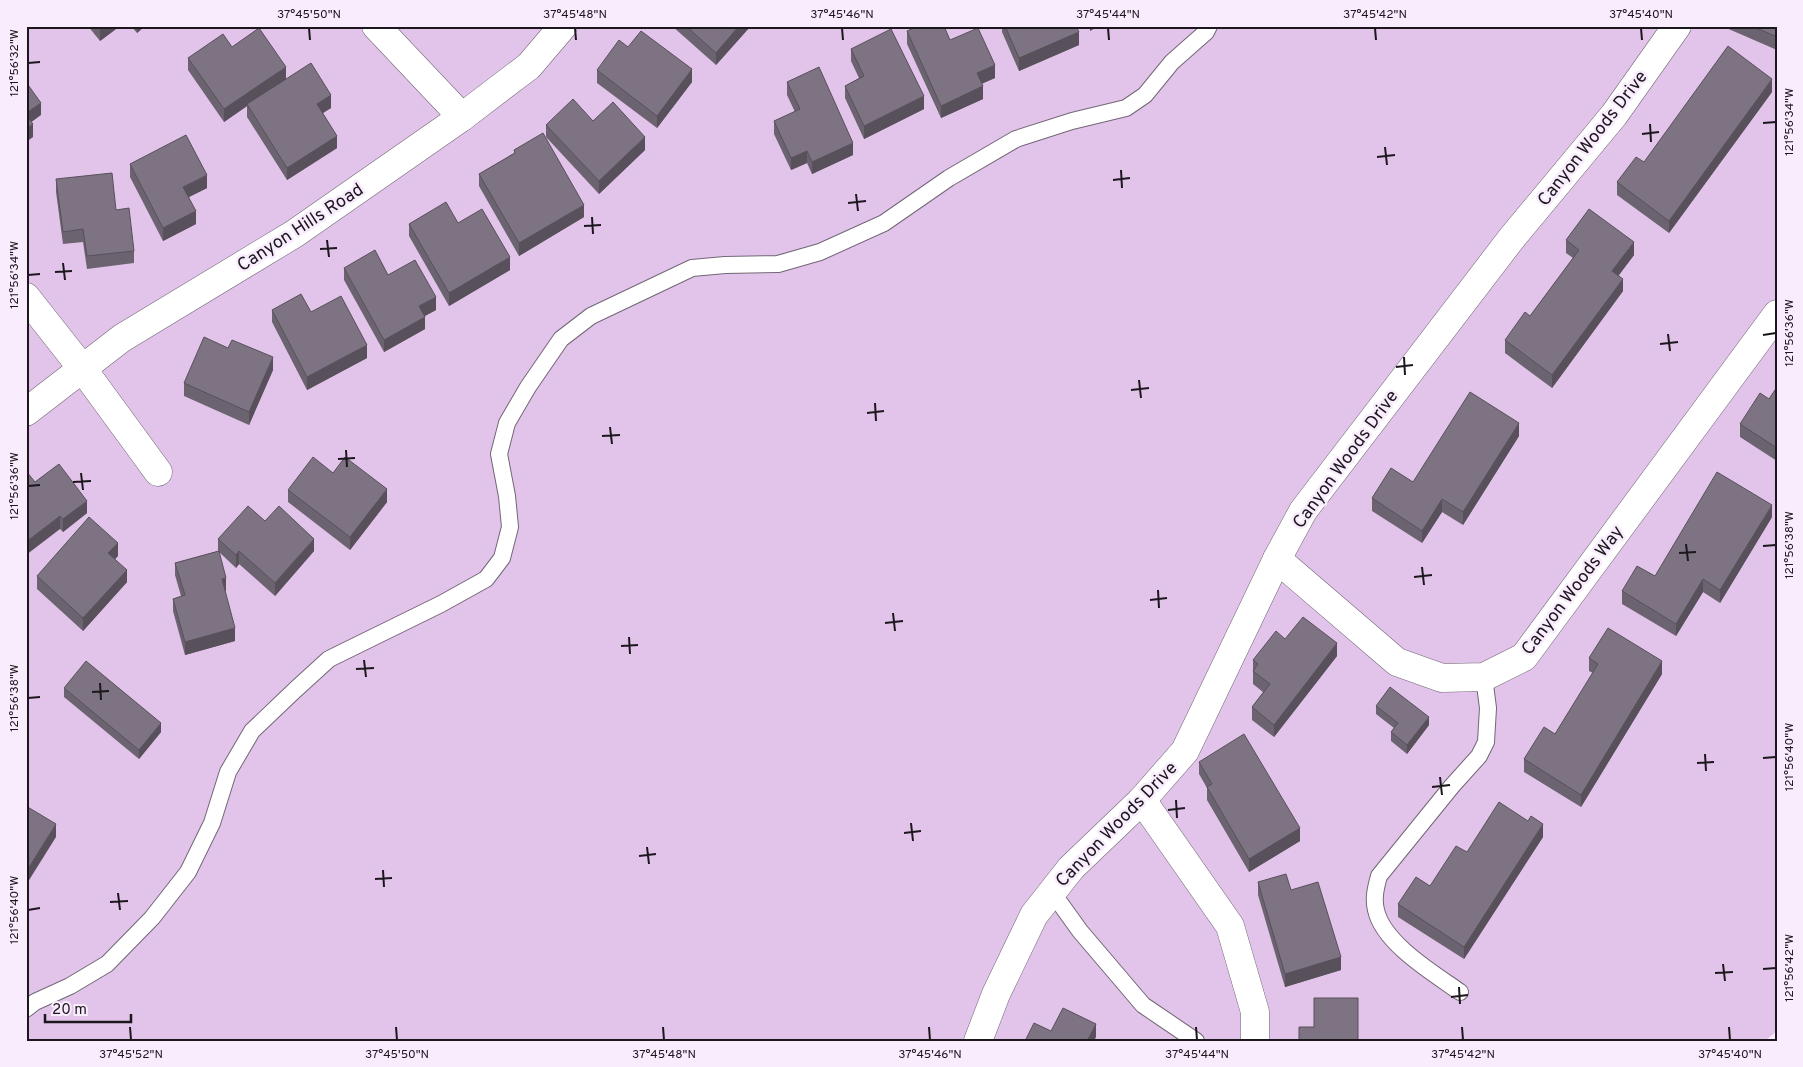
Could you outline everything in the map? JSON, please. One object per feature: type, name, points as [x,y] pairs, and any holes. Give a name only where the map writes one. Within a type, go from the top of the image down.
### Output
[{"type":"street","points":[[376,26],[462,117]]},
{"type":"street","name":"Canyon Hills Road","points":[[26,412],[122,338],[294,234],[462,117],[529,66],[562,26]]},
{"type":"street","name":"Canyon Woods Drive","points":[[978,1041],[996,994],[1034,915],[1071,868],[1142,800],[1185,751],[1277,559],[1303,511],[1511,239],[1614,115],[1677,26]]},
{"type":"street","points":[[26,297],[82,368],[158,472]]},
{"type":"street","name":"Canyon Woods Way","points":[[1277,559],[1397,662],[1442,678],[1484,677],[1524,657],[1777,314]]},
{"type":"street","points":[[1142,800],[1230,926],[1256,1012],[1255,1041]]},
{"type":"lane","points":[[26,1009],[35,1002],[70,986],[107,964],[152,918],[188,872],[212,823],[228,772],[252,731],[259,724],[329,660],[441,604],[486,579],[502,558],[510,528],[507,496],[499,454],[506,423],[561,339],[591,316],[692,268],[778,264],[820,252],[884,223],[949,178],[1016,139],[1072,121],[1126,108],[1145,94],[1172,62],[1206,32],[1209,26]]},
{"type":"lane","points":[[1460,992],[1405,953],[1383,927],[1376,910],[1375,892],[1379,876],[1452,786],[1479,756],[1486,742],[1488,708],[1484,677]]},
{"type":"lane","points":[[1052,892],[1080,931],[1143,1005],[1196,1041]]},
{"type":"shaded area","points":[[26,26],[1777,26],[1777,1031],[1765,1041],[26,1041]]},
{"type":"building","points":[[686,26],[739,26],[716,53]]},
{"type":"building","points":[[918,26],[944,26],[950,40],[978,28],[995,65],[977,73],[983,86],[941,106],[907,31]]},
{"type":"building","points":[[1005,26],[1076,26],[1079,32],[1019,58]]},
{"type":"building","points":[[1752,26],[1777,26],[1777,37]]},
{"type":"building","points":[[259,28],[286,67],[224,109],[188,58],[223,34],[232,47]]},
{"type":"building","points":[[891,29],[924,96],[864,126],[845,86],[864,76],[851,49]]},
{"type":"building","points":[[641,31],[692,69],[657,116],[597,70],[619,40],[628,47]]},
{"type":"building","points":[[1728,46],[1772,79],[1669,221],[1617,182],[1636,157],[1644,162]]},
{"type":"building","points":[[311,63],[331,95],[317,104],[337,136],[287,168],[247,104]]},
{"type":"building","points":[[819,67],[853,143],[812,162],[807,151],[791,158],[774,121],[800,109],[787,82]]},
{"type":"building","points":[[26,82],[41,103],[26,113]]},
{"type":"building","points":[[573,99],[593,121],[613,102],[645,137],[599,181],[546,125]]},
{"type":"building","points":[[26,115],[33,124],[26,129]]},
{"type":"building","points":[[543,133],[584,205],[519,243],[479,174],[515,153],[514,150]]},
{"type":"building","points":[[186,135],[207,175],[183,187],[196,211],[163,228],[130,164]]},
{"type":"building","points":[[112,173],[116,210],[129,208],[134,251],[87,256],[83,229],[63,232],[56,179]]},
{"type":"building","points":[[446,202],[458,223],[482,209],[510,257],[449,293],[409,224]]},
{"type":"building","points":[[1589,209],[1634,242],[1612,271],[1623,279],[1552,375],[1505,340],[1525,312],[1530,316],[1579,250],[1566,240]]},
{"type":"building","points":[[375,250],[388,275],[415,260],[436,297],[419,306],[425,317],[384,340],[344,268]]},
{"type":"building","points":[[301,294],[311,312],[341,296],[367,345],[307,377],[272,310]]},
{"type":"building","points":[[204,337],[228,348],[232,340],[273,357],[249,412],[184,383]]},
{"type":"building","points":[[1777,387],[1777,448],[1740,424],[1760,393],[1769,399]]},
{"type":"building","points":[[1470,392],[1519,423],[1463,512],[1442,499],[1422,531],[1372,498],[1391,468],[1413,482]]},
{"type":"building","points":[[313,457],[333,473],[345,457],[387,489],[350,537],[288,490]]},
{"type":"building","points":[[59,464],[87,501],[63,519],[60,516],[26,542],[26,471],[35,482]]},
{"type":"building","points":[[1717,472],[1772,505],[1720,590],[1703,579],[1676,624],[1622,591],[1637,566],[1655,576]]},
{"type":"building","points":[[248,506],[265,521],[279,506],[314,539],[275,583],[239,551],[236,555],[218,539]]},
{"type":"building","points":[[89,517],[118,543],[108,553],[127,570],[83,618],[37,576]]},
{"type":"building","points":[[219,551],[226,578],[222,579],[235,628],[185,642],[173,599],[185,595],[175,563]]},
{"type":"building","points":[[1303,617],[1337,643],[1274,725],[1252,707],[1270,684],[1253,671],[1258,664],[1253,660],[1276,631],[1285,639]]},
{"type":"building","points":[[1608,628],[1662,661],[1581,795],[1524,759],[1544,727],[1555,734],[1598,664],[1589,658]]},
{"type":"building","points":[[86,661],[161,723],[139,750],[64,688]]},
{"type":"building","points":[[1390,687],[1429,717],[1407,745],[1391,732],[1398,723],[1376,706]]},
{"type":"building","points":[[1244,734],[1300,828],[1249,859],[1207,787],[1212,784],[1199,762]]},
{"type":"building","points":[[1499,802],[1528,821],[1531,816],[1543,824],[1464,947],[1398,904],[1416,877],[1430,886],[1456,846],[1467,852]]},
{"type":"building","points":[[26,806],[56,824],[26,872]]},
{"type":"building","points":[[1286,874],[1291,890],[1318,882],[1341,957],[1285,974],[1258,882]]},
{"type":"building","points":[[1314,998],[1358,998],[1358,1041],[1299,1041],[1299,1027],[1314,1027]]},
{"type":"building","points":[[1063,1008],[1096,1024],[1087,1041],[1025,1041],[1034,1023],[1051,1031]]}]
